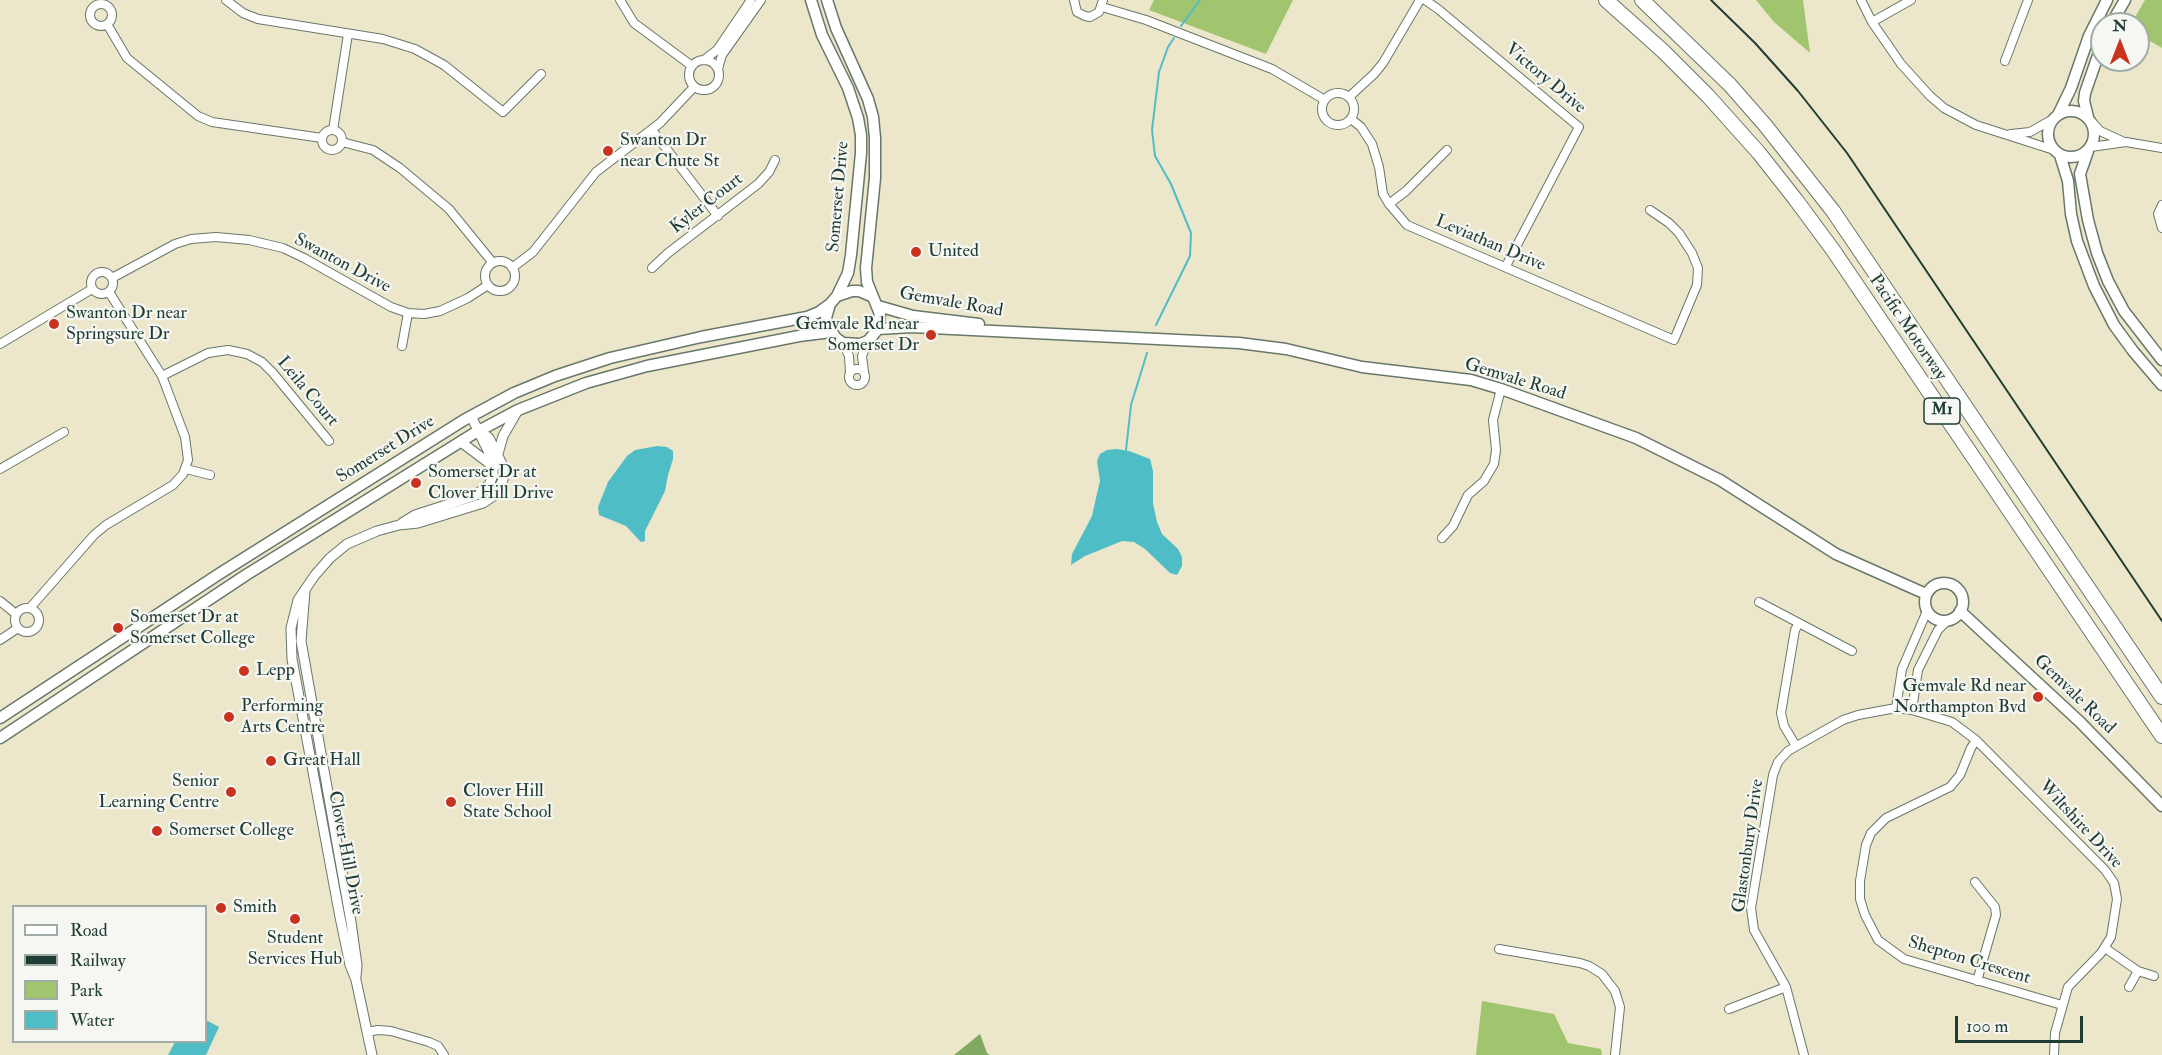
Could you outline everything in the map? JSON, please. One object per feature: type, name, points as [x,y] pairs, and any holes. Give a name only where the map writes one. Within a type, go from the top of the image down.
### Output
[{"type":"highway","points":[[1595,0],[1609,2]]},
{"type":"highway","name":"Pacific Motorway","points":[[1642,0],[1730,85],[1833,211],[2162,697]]},
{"type":"highway","name":"Pacific Motorway","points":[[1609,2],[1664,51],[1708,96],[1759,153],[1796,200],[1833,250],[2162,736]]},
{"type":"main road","name":"Somerset Drive","points":[[0,738],[246,575],[480,430],[518,410],[586,383],[637,369],[799,336],[831,332],[826,318],[848,273],[851,255],[861,135],[848,88],[822,34],[811,0]]},
{"type":"main road","name":"Somerset Drive","points":[[827,0],[836,28],[868,99],[873,117],[876,168],[866,268],[871,296],[878,306]]},
{"type":"main road","points":[[2107,0],[2089,36],[2071,88],[2049,127],[2049,143],[2057,153],[2068,181],[2071,214],[2077,241],[2094,286],[2121,334],[2162,386]]},
{"type":"main road","points":[[2092,72],[2084,101],[2095,130],[2095,139],[2080,174],[2088,220],[2108,281],[2124,311],[2162,360]]},
{"type":"main road","points":[[2055,117],[2073,111],[2090,119]]},
{"type":"main road","points":[[2057,153],[2079,155],[2090,149]]},
{"type":"main road","name":"Somerset Drive","points":[[0,718],[219,574],[471,416],[535,384],[610,358],[807,317],[852,291],[871,296]]},
{"type":"main road","points":[[831,332],[843,343],[851,345],[868,341],[878,329],[880,314],[878,306]]},
{"type":"main road","name":"Gemvale Road","points":[[878,306],[913,316],[1018,332]]},
{"type":"main road","name":"Gemvale Road","points":[[878,329],[897,327],[1018,332],[1269,346],[1362,367],[1471,380],[1648,443],[1720,480],[1836,554],[1926,594]]},
{"type":"main road","points":[[1942,583],[1953,586],[1962,596],[1960,611],[1954,618],[1947,621],[1935,619],[1927,611],[1924,600],[1934,585],[1942,583]]},
{"type":"main road","name":"Gemvale Road","points":[[1960,611],[2080,722],[2162,806]]},
{"type":"street","points":[[226,0],[243,13],[258,19],[394,42],[425,54],[457,75],[503,112],[541,74]]},
{"type":"street","points":[[620,0],[634,23],[692,66]]},
{"type":"street","points":[[751,0],[717,50],[692,66],[689,77],[694,87],[704,90],[713,87],[719,79],[718,69],[722,56],[761,0]]},
{"type":"street","points":[[1074,0],[1077,12],[1085,16],[1095,15],[1102,4],[1272,69],[1325,100]]},
{"type":"street","points":[[1349,97],[1383,63],[1420,0]]},
{"type":"street","name":"Victory Drive","points":[[1425,0],[1579,127],[1506,266]]},
{"type":"street","points":[[1862,0],[1872,22],[1900,64],[1930,96],[1958,117],[2057,153]]},
{"type":"street","points":[[1872,22],[1911,0]]},
{"type":"street","points":[[2005,62],[2028,0]]},
{"type":"street","points":[[94,3],[105,5],[111,10],[111,19],[107,24],[98,25],[93,21],[91,13],[94,3]]},
{"type":"street","points":[[107,24],[127,58],[198,116],[212,122],[322,138]]},
{"type":"street","points":[[333,130],[348,34]]},
{"type":"street","points":[[704,60],[712,62],[718,69]]},
{"type":"street","name":"Swanton Drive","points":[[0,344],[92,289],[91,279],[95,274],[105,272],[112,278],[165,249],[190,239],[207,237],[237,238],[294,252],[391,307],[408,313],[423,314],[440,311],[468,298],[488,285],[496,290],[508,288],[514,281],[512,268],[533,252],[596,172],[652,130],[694,87]]},
{"type":"street","points":[[1337,93],[1349,97],[1355,109],[1352,119],[1343,125],[1331,124],[1323,114],[1325,100],[1337,93]]},
{"type":"street","points":[[2001,134],[2030,132],[2055,117]]},
{"type":"street","name":"Leviathan Drive","points":[[1352,119],[1361,126],[1372,144],[1379,167],[1383,194],[1407,225],[1674,340],[1697,285],[1698,268],[1692,253],[1679,233],[1650,210]]},
{"type":"street","points":[[2090,119],[2100,131],[2126,142],[2162,148]]},
{"type":"street","points":[[333,130],[340,134],[342,142],[339,148],[330,151],[324,147],[322,138],[325,132],[333,130]]},
{"type":"street","points":[[652,130],[718,216]]},
{"type":"street","points":[[342,142],[373,150],[400,168],[449,209],[493,263]]},
{"type":"street","points":[[2090,149],[2126,142]]},
{"type":"street","points":[[1389,204],[1406,191],[1447,150]]},
{"type":"street","name":"Kyler Court","points":[[652,268],[668,253],[758,184],[769,172],[775,160]]},
{"type":"street","points":[[2162,205],[2158,214],[2162,228]]},
{"type":"street","points":[[488,285],[485,278],[486,272],[493,263],[504,262],[512,268]]},
{"type":"street","points":[[92,289],[102,294],[109,292],[113,286],[112,278]]},
{"type":"street","points":[[30,608],[94,535],[106,525],[173,485],[186,469],[188,446],[162,376],[109,292]]},
{"type":"street","points":[[402,345],[408,313]]},
{"type":"street","points":[[843,343],[849,356],[849,379],[852,384],[865,387],[862,356],[868,341]]},
{"type":"street","name":"Leila Court","points":[[162,376],[208,353],[228,350],[247,354],[262,362],[273,373],[329,441]]},
{"type":"street","points":[[850,373],[856,369],[864,372]]},
{"type":"street","points":[[1442,538],[1453,526],[1468,495],[1484,481],[1491,471],[1496,450],[1493,420],[1501,389]]},
{"type":"street","points":[[498,454],[503,436],[518,410]]},
{"type":"street","name":"Clover Hill Drive","points":[[399,525],[415,515],[482,493],[489,485],[494,467],[480,430],[471,416]]},
{"type":"street","name":"Clover Hill Drive","points":[[372,1055],[340,917],[292,659],[291,628],[298,600],[315,575],[347,544],[366,535],[399,525],[418,524],[488,500],[498,491],[503,480],[503,466],[489,438],[480,430]]},
{"type":"street","points":[[0,469],[64,432]]},
{"type":"street","points":[[461,442],[494,467]]},
{"type":"street","points":[[186,469],[210,475]]},
{"type":"street","points":[[0,601],[16,614]]},
{"type":"street","points":[[1759,602],[1852,651]]},
{"type":"street","points":[[30,608],[37,613],[38,625],[29,632],[18,628],[15,621],[16,614],[21,609],[30,608]]},
{"type":"street","points":[[1896,708],[1902,669],[1927,611]]},
{"type":"street","points":[[1912,710],[1918,670],[1938,630],[1947,621]]},
{"type":"street","points":[[1796,746],[1784,726],[1781,713],[1798,623]]},
{"type":"street","points":[[0,640],[18,628]]},
{"type":"street","name":"Wiltshire Drive","points":[[1896,708],[1912,710],[1952,722],[1976,740],[2111,878],[2117,899],[2111,937],[2105,948],[2071,984],[2062,1005],[2055,1033],[2054,1055]]},
{"type":"street","name":"Glastonbury Drive","points":[[1804,1055],[1786,987],[1754,930],[1751,908],[1773,775],[1783,756],[1796,746],[1843,720],[1896,708]]},
{"type":"street","name":"Shepton Crescent","points":[[1976,740],[1960,775],[1950,787],[1886,818],[1875,827],[1866,845],[1860,889],[1862,907],[1878,940],[1890,950],[1914,962],[2062,1005]]},
{"type":"street","points":[[1975,882],[1995,907],[1996,915],[1977,981]]},
{"type":"street","points":[[2105,948],[2138,971],[2154,976]]},
{"type":"street","points":[[1499,949],[1580,963],[1602,974],[1615,991],[1620,1007],[1615,1055]]},
{"type":"street","points":[[2129,987],[2138,971]]},
{"type":"street","points":[[1729,1009],[1786,987]]},
{"type":"street","points":[[367,1032],[391,1031],[429,1042],[440,1048],[444,1055]]},
{"type":"green space","points":[[1154,0],[1293,0],[1266,54],[1149,10]]},
{"type":"green space","points":[[1756,0],[1803,0],[1810,53],[1774,22]]},
{"type":"green space","points":[[2145,0],[2162,0],[2162,48],[2150,41],[2150,12],[2138,12]]},
{"type":"green space","points":[[1482,1001],[1554,1014],[1568,1043],[1601,1049],[1602,1055],[1476,1055]]},
{"type":"green space","points":[[980,1034],[987,1053],[990,1055],[954,1055]]},
{"type":"water","points":[[657,446],[667,447],[673,451],[673,459],[665,491],[645,531],[645,541],[641,542],[626,526],[599,515],[598,507],[608,482],[627,456],[635,450]]},
{"type":"water","points":[[1117,449],[1150,459],[1153,471],[1153,503],[1157,522],[1162,534],[1178,549],[1182,557],[1182,566],[1177,575],[1170,573],[1145,549],[1134,542],[1122,541],[1085,556],[1071,565],[1072,554],[1092,516],[1100,481],[1097,461],[1100,454],[1107,450]]},
{"type":"water","points":[[207,1021],[219,1027],[206,1055],[168,1055],[174,1043],[207,1043]]},
{"type":"waterway","points":[[1181,26],[1200,0]]},
{"type":"waterway","points":[[1156,325],[1190,256],[1191,233],[1171,184],[1155,156],[1152,130],[1159,72],[1168,47],[1174,38]]},
{"type":"waterway","points":[[1126,450],[1131,405],[1147,353]]},
{"type":"railway","points":[[1711,0],[1755,43],[1798,91],[1847,153],[2162,621]]},
{"type":"place","name":"Swanton Dr near Chute St","points":[[608,151]]},
{"type":"place","name":"United","points":[[916,252]]},
{"type":"place","name":"Swanton Dr near Springsure Dr","points":[[54,324]]},
{"type":"place","name":"Gemvale Rd near Somerset Dr","points":[[931,335]]},
{"type":"place","name":"Somerset Dr at Clover Hill Drive","points":[[416,483]]},
{"type":"place","name":"Somerset Dr at Somerset College","points":[[118,628]]},
{"type":"place","name":"Lepp","points":[[244,671]]},
{"type":"place","name":"Gemvale Rd near Northampton Bvd","points":[[2038,697]]},
{"type":"place","name":"Performing Arts Centre","points":[[229,717]]},
{"type":"place","name":"Great Hall","points":[[271,761]]},
{"type":"place","name":"Senior Learning Centre","points":[[231,792]]},
{"type":"place","name":"Clover Hill State School","points":[[451,802]]},
{"type":"place","name":"Somerset College","points":[[157,831]]},
{"type":"place","name":"Smith","points":[[221,908]]},
{"type":"place","name":"Student Services Hub","points":[[295,919]]}]
